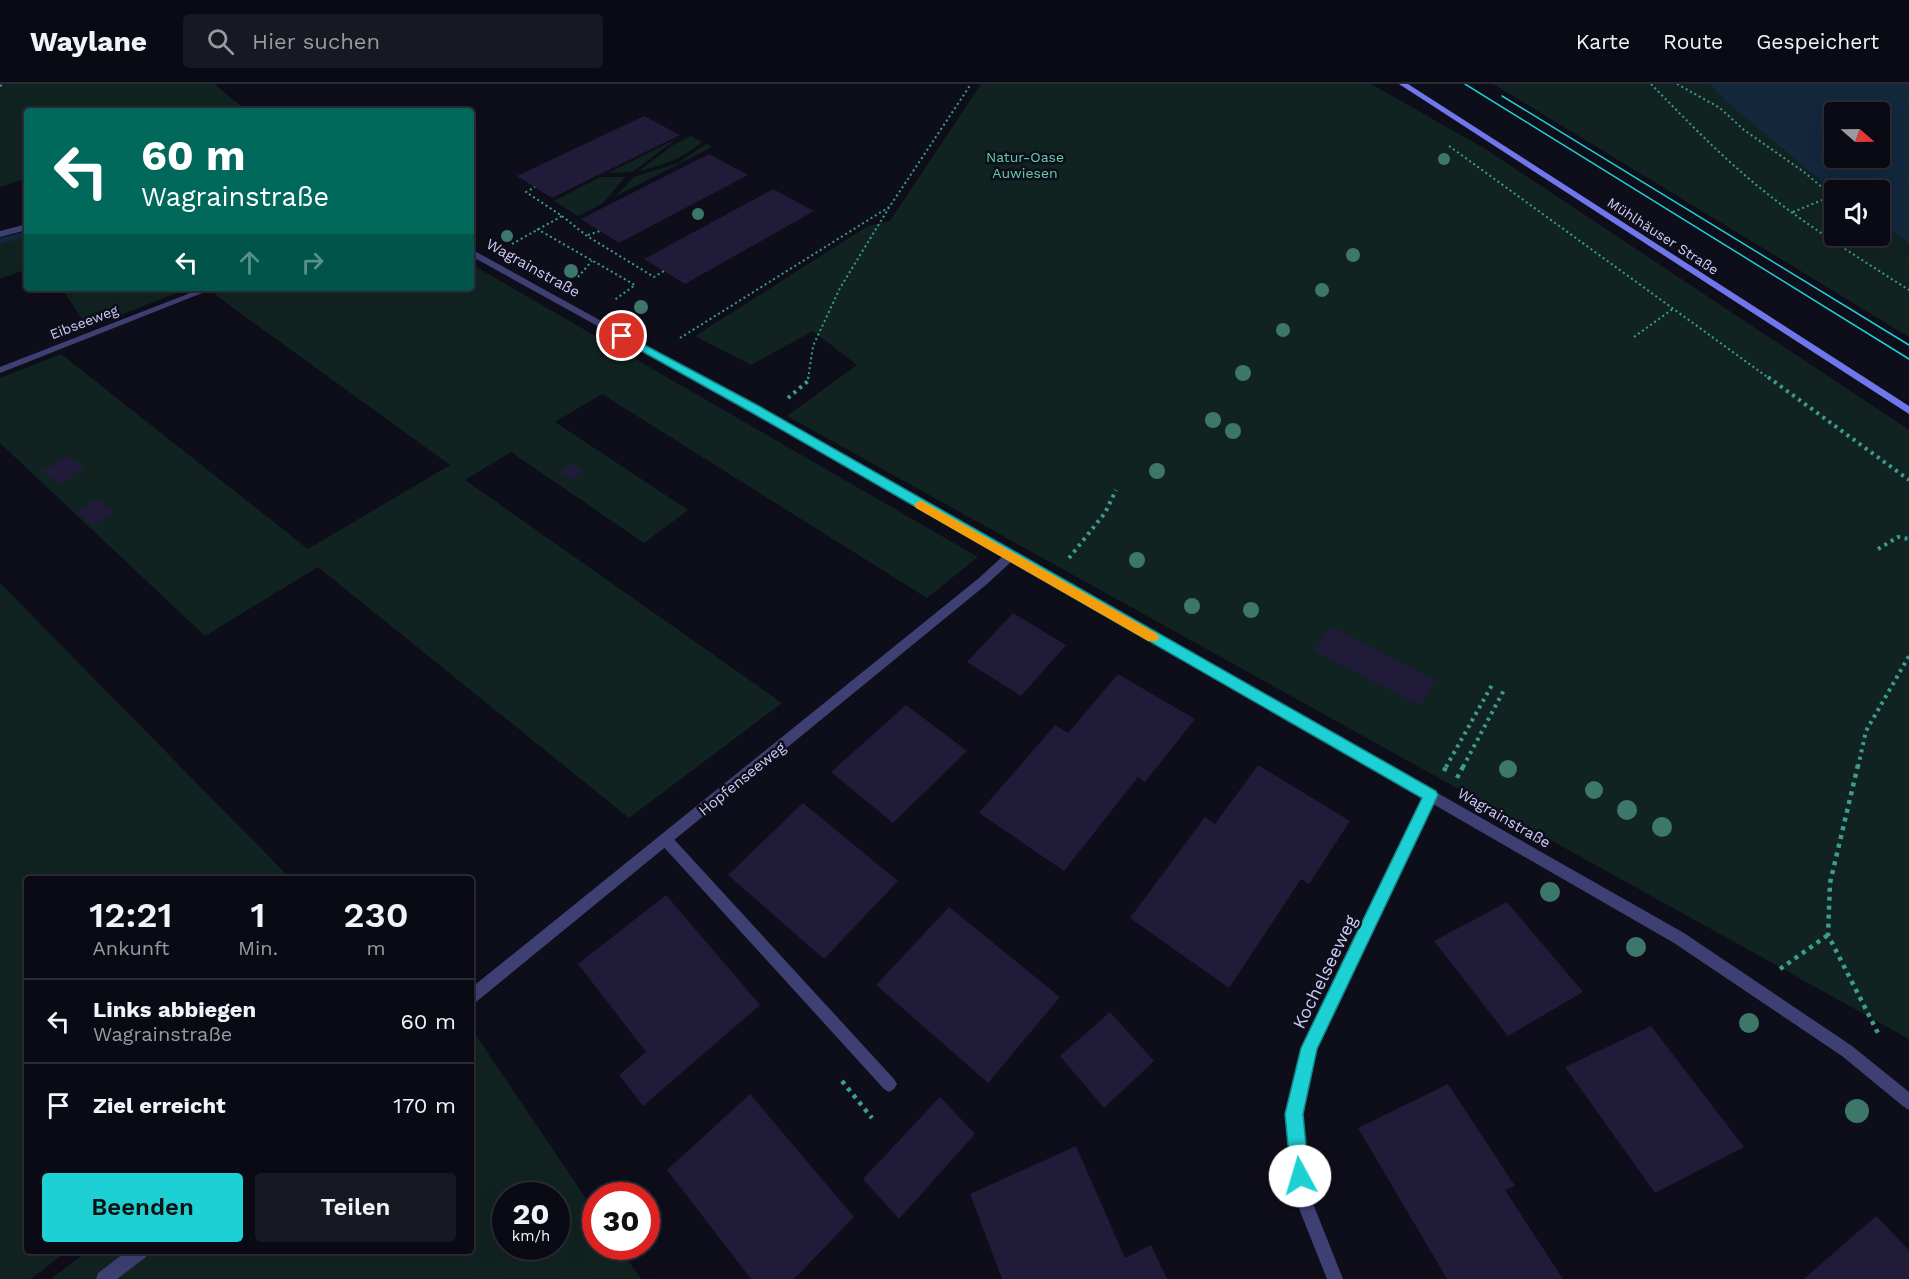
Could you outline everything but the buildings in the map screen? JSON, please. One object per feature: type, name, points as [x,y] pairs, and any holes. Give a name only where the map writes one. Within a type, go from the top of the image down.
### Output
[{"type":"main road","name":"Mühlhäuser Straße","points":[[1403,84],[1909,411]]},
{"type":"street","points":[[0,234],[24,228]]},
{"type":"street","name":"Wagrainstraße","points":[[474,254],[767,416],[1679,938],[1846,1051],[1909,1102]]},
{"type":"street","name":"Eibseeweg","points":[[0,370],[203,291]]},
{"type":"street","name":"Hopfenseeweg","points":[[474,995],[1010,557]]},
{"type":"street","name":"Kochelseeweg","points":[[1335,1279],[1302,1196],[1294,1114],[1309,1048],[1438,799]]},
{"type":"street","points":[[666,840],[889,1084]]},
{"type":"street","points":[[104,1279],[136,1254]]},
{"type":"path","points":[[0,86],[4,84]]},
{"type":"path","points":[[767,416],[808,381],[813,346],[840,288],[890,206],[971,84]]},
{"type":"path","points":[[1652,84],[1705,138],[1792,212],[1909,290]]},
{"type":"path","points":[[1677,84],[1720,108],[1744,130],[1804,172],[1832,196],[1792,212]]},
{"type":"path","points":[[1448,144],[1453,151],[1674,308],[1909,480]]},
{"type":"path","points":[[535,187],[526,192],[587,236],[654,277],[664,271]]},
{"type":"path","points":[[655,354],[890,206]]},
{"type":"path","points":[[515,242],[562,216]]},
{"type":"path","points":[[537,229],[635,285],[590,318]]},
{"type":"path","points":[[587,236],[600,231]]},
{"type":"path","points":[[578,277],[592,261]]},
{"type":"path","points":[[1634,338],[1674,308]]},
{"type":"path","points":[[1051,580],[1105,513],[1116,490]]},
{"type":"path","points":[[1878,549],[1898,537],[1909,539]]},
{"type":"path","points":[[1882,1041],[1828,935],[1830,884],[1866,731],[1909,656]]},
{"type":"path","points":[[1438,799],[1492,685]]},
{"type":"path","points":[[1438,799],[1503,690]]},
{"type":"path","points":[[1753,987],[1828,935]]},
{"type":"green space","points":[[0,84],[214,84],[244,108],[24,108],[24,179],[0,187]]},
{"type":"green space","name":"Natur-Oase Auwiesen","points":[[981,84],[1371,84],[1487,150],[1909,430],[1909,1039],[787,416],[857,365],[813,331],[751,365],[695,336],[868,226],[890,221]]},
{"type":"green space","points":[[1493,84],[1909,84],[1909,337]]},
{"type":"green space","points":[[691,136],[702,142],[688,153],[672,161],[639,171],[673,145]]},
{"type":"green space","points":[[678,138],[632,172],[608,173]]},
{"type":"green space","points":[[706,144],[712,147],[616,196],[634,177],[678,163]]},
{"type":"green space","points":[[600,177],[625,177],[603,203],[578,216],[554,201]]},
{"type":"green space","points":[[24,233],[24,270],[0,279],[0,239]]},
{"type":"green space","points":[[474,266],[978,557],[927,598],[602,394],[555,422],[688,510],[644,543],[511,452],[465,480],[782,703],[629,818],[318,567],[205,636],[0,443],[0,378],[61,354],[308,549],[450,465],[214,294],[222,291],[474,291]]},
{"type":"green space","points":[[64,291],[182,291],[87,328]]},
{"type":"green space","points":[[0,583],[288,876],[24,876],[24,1254],[63,1254],[31,1279],[0,1279]]},
{"type":"green space","points":[[474,1032],[582,1193],[582,1260],[628,1260],[641,1279],[51,1279],[83,1254],[474,1254]]},
{"type":"water","points":[[1709,84],[1909,84],[1909,243],[1890,230],[1890,180],[1824,180],[1824,183],[1728,103]]},
{"type":"waterway","points":[[0,241],[24,235]]},
{"type":"tram line","points":[[1465,84],[1909,359]]},
{"type":"tram line","points":[[1502,96],[1909,345]]},
{"type":"slow traffic","points":[[920,505],[1153,637]]},
{"type":"route","points":[[622,336],[753,408],[1010,557],[1431,795],[1309,1048],[1294,1114],[1300,1176]]}]
